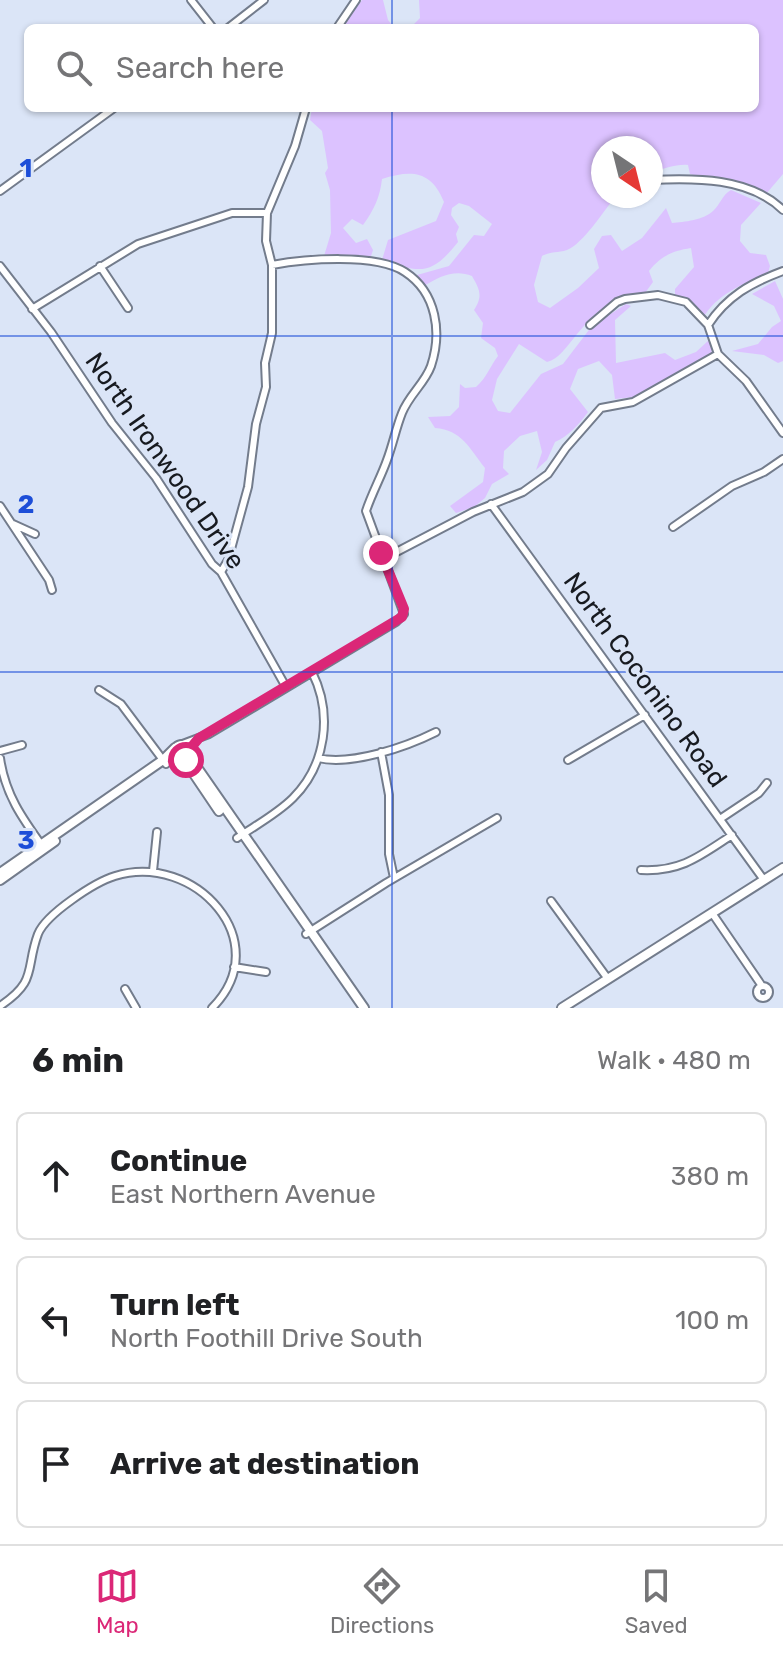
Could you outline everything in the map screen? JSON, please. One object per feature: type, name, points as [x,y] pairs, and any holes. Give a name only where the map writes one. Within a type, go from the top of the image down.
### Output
[{"type":"street","points":[[191,0],[210,24]]},
{"type":"street","points":[[233,24],[264,0]]},
{"type":"street","points":[[340,24],[356,0]]},
{"type":"street","points":[[0,191],[54,154],[102,112]]},
{"type":"street","points":[[221,572],[228,560],[248,487],[256,424],[264,397],[265,363],[272,333],[272,265],[266,241],[267,213],[295,146],[305,112]]},
{"type":"street","points":[[663,180],[702,180],[737,186],[767,197],[783,210]]},
{"type":"street","points":[[32,309],[138,244],[232,213],[267,213]]},
{"type":"street","points":[[0,880],[199,738],[402,617],[404,609],[366,511],[387,462],[403,411],[431,367],[437,338],[434,309],[416,282],[404,271],[374,263],[339,259],[305,259],[272,265]]},
{"type":"street","name":"North Ironwood Drive","points":[[0,266],[51,332],[112,423],[156,478],[212,564],[221,572],[286,687]]},
{"type":"street","points":[[100,266],[128,308]]},
{"type":"street","points":[[708,325],[734,294],[783,271]]},
{"type":"street","points":[[590,325],[617,302],[634,297],[658,295],[686,302],[708,325],[718,354],[737,370],[783,433]]},
{"type":"street","points":[[383,559],[491,504],[523,492],[548,474],[571,441],[601,408],[633,402],[718,354]]},
{"type":"street","points":[[673,527],[732,486],[764,472],[783,459]]},
{"type":"street","name":"North Coconino Road","points":[[491,504],[764,880]]},
{"type":"street","points":[[0,506],[49,580],[52,590]]},
{"type":"street","points":[[13,524],[35,534]]},
{"type":"street","points":[[240,836],[294,797],[312,772],[318,758],[325,720],[321,693],[312,672]]},
{"type":"street","points":[[99,690],[121,704],[165,762]]},
{"type":"street","points":[[568,760],[645,715]]},
{"type":"street","points":[[318,758],[337,760],[381,752],[436,732]]},
{"type":"street","points":[[0,751],[22,745]]},
{"type":"street","points":[[381,752],[389,795],[389,854],[394,878]]},
{"type":"street","points":[[182,753],[364,1008]]},
{"type":"street","points":[[0,758],[6,787],[14,804],[43,847]]},
{"type":"street","points":[[720,819],[759,793],[767,783]]},
{"type":"street","points":[[308,933],[497,818]]},
{"type":"street","points":[[153,871],[157,832]]},
{"type":"street","points":[[641,870],[659,871],[681,866],[732,835]]},
{"type":"street","points":[[0,873],[43,847]]},
{"type":"street","points":[[562,1008],[783,868]]},
{"type":"street","points":[[0,1006],[24,986],[30,973],[38,934],[54,915],[111,877],[153,871],[188,881],[216,905],[231,933],[234,967],[227,987],[212,1008]]},
{"type":"street","points":[[551,901],[608,979]]},
{"type":"street","points":[[712,913],[762,986]]},
{"type":"street","points":[[308,933],[357,1008]]},
{"type":"street","points":[[234,967],[266,972]]},
{"type":"street","points":[[125,989],[136,1008]]},
{"type":"shaded area","points":[[362,0],[383,0],[391,24],[345,24]]},
{"type":"shaded area","points":[[419,0],[783,0],[783,174],[766,194],[690,174],[688,165],[663,169],[663,136],[591,136],[591,208],[607,208],[587,234],[573,246],[542,256],[534,285],[538,302],[550,308],[599,268],[594,249],[602,236],[611,235],[622,251],[642,238],[666,208],[672,223],[699,218],[713,211],[731,190],[761,203],[741,225],[740,241],[750,253],[766,255],[770,266],[768,273],[723,296],[703,318],[688,299],[675,295],[675,289],[694,267],[691,248],[678,251],[667,255],[649,271],[653,282],[645,293],[624,296],[605,306],[555,358],[547,362],[519,344],[497,379],[492,400],[498,411],[510,413],[541,374],[563,364],[592,326],[626,304],[631,306],[615,320],[616,363],[665,353],[675,360],[696,352],[709,340],[712,353],[634,397],[615,399],[612,375],[599,361],[578,369],[570,389],[588,412],[581,421],[555,442],[547,460],[536,470],[542,452],[537,431],[520,436],[504,451],[503,468],[509,474],[492,484],[485,498],[474,507],[456,513],[450,506],[483,482],[485,468],[464,441],[452,432],[435,428],[428,417],[450,416],[459,407],[460,384],[465,388],[476,387],[498,356],[495,348],[481,338],[483,323],[474,310],[479,293],[472,276],[453,274],[424,286],[417,275],[449,266],[474,235],[484,236],[492,224],[469,206],[459,203],[452,208],[451,215],[459,227],[456,234],[458,242],[440,261],[424,269],[416,269],[382,260],[388,240],[436,221],[444,202],[439,191],[426,178],[402,174],[382,179],[376,203],[363,225],[352,219],[343,228],[356,243],[367,239],[373,250],[370,259],[324,256],[331,233],[330,190],[325,173],[328,168],[322,131],[310,120],[311,112],[759,112],[759,24],[414,24],[420,18]]},
{"type":"shaded area","points":[[775,281],[783,299],[783,361],[778,363],[764,355],[732,351],[758,344],[781,321],[774,306],[752,294]]},
{"type":"route","points":[[186,760],[189,750],[199,738],[402,617],[404,609],[381,553]]}]
